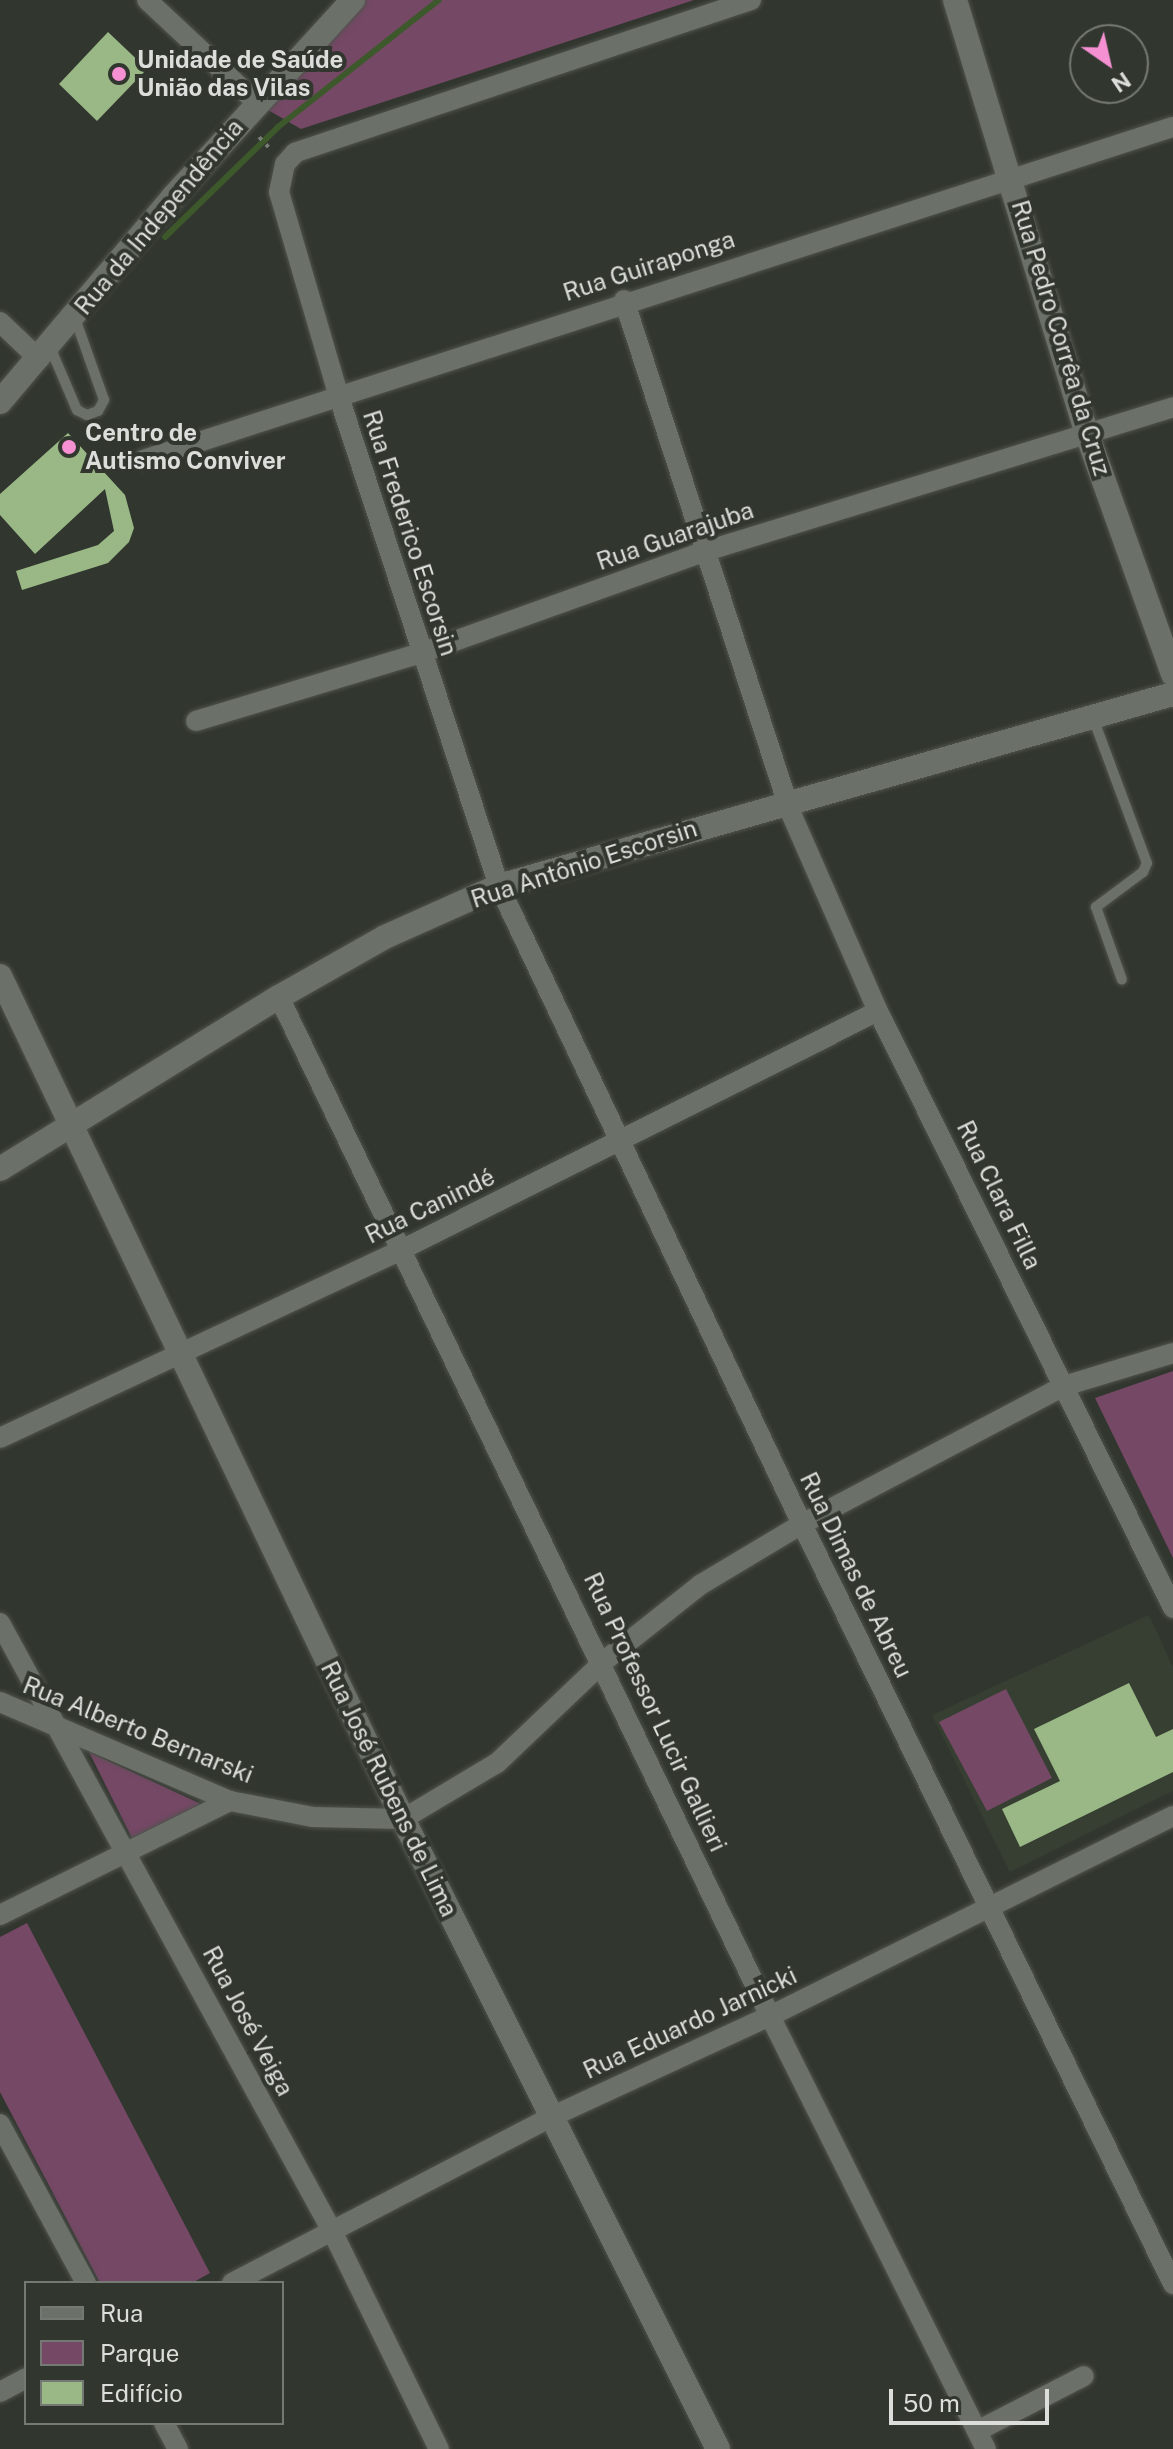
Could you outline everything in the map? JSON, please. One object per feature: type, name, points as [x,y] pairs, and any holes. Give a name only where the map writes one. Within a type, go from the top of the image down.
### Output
[{"type":"street","points":[[147,0],[256,102]]},
{"type":"street","name":"Rua da Independência","points":[[0,402],[256,102],[353,0]]},
{"type":"street","name":"Rua Frederico Escorsin","points":[[499,886],[338,394],[279,192],[285,164],[295,153],[751,0]]},
{"type":"street","name":"Rua Pedro Corrêa da Cruz","points":[[955,0],[1013,178],[1087,434],[1173,674]]},
{"type":"street","name":"Rua Guiraponga","points":[[143,460],[624,300],[1173,127]]},
{"type":"street","name":"Rua Clara Filla","points":[[624,300],[787,801],[878,1011],[1173,1608]]},
{"type":"street","points":[[0,322],[45,352]]},
{"type":"street","name":"Rua Guarajuba","points":[[196,721],[421,653],[706,551],[1173,407]]},
{"type":"street","name":"Rua Antônio Escorsin","points":[[0,1169],[279,997],[385,937],[499,886],[787,801],[1173,694]]},
{"type":"street","name":"Rua Dimas de Abreu","points":[[499,886],[802,1524],[1173,2284]]},
{"type":"street","name":"Rua José Rubens de Lima","points":[[0,976],[74,1123],[403,1819],[549,2118],[718,2449]]},
{"type":"street","name":"Rua Professor Lucir Gallieri","points":[[279,997],[603,1662],[770,2016],[981,2440]]},
{"type":"street","name":"Rua Canindé","points":[[0,1438],[403,1249],[878,1011]]},
{"type":"street","points":[[403,1819],[497,1763],[603,1662],[700,1585],[802,1524],[1064,1386],[1173,1353]]},
{"type":"street","name":"Rua José Veiga","points":[[0,1623],[332,2231],[439,2449]]},
{"type":"street","name":"Rua Alberto Bernarski","points":[[0,1702],[230,1801],[313,1817],[403,1819]]},
{"type":"street","points":[[0,1915],[230,1801]]},
{"type":"street","name":"Rua Eduardo Jarnicki","points":[[236,2281],[549,2118],[770,2016],[1173,1816]]},
{"type":"street","points":[[0,2124],[85,2281]]},
{"type":"street","points":[[981,2440],[1084,2376]]},
{"type":"street","points":[[0,2392],[24,2379]]},
{"type":"street","points":[[165,2425],[178,2449]]},
{"type":"lane","points":[[45,352],[77,410],[87,415],[98,411],[104,400],[75,316]]},
{"type":"lane","points":[[1093,718],[1147,863],[1143,872],[1096,907],[1122,980]]},
{"type":"path","points":[[257,134],[272,151]]},
{"type":"shaded area","points":[[1149,1615],[1173,1667],[1173,1791],[1010,1872],[932,1715]]},
{"type":"green space","points":[[363,0],[694,0],[301,129],[261,106]]},
{"type":"green space","points":[[1173,1371],[1173,1558],[1095,1398]]},
{"type":"green space","points":[[1006,1689],[1052,1778],[987,1811],[939,1722]]},
{"type":"green space","points":[[89,1752],[201,1804],[132,1838]]},
{"type":"green space","points":[[27,1923],[210,2273],[196,2281],[99,2281],[0,2092],[0,1937]]},
{"type":"building","name":"Unidade de Saúde União das Vilas","points":[[108,32],[147,69],[97,121],[59,84]]},
{"type":"building","points":[[68,433],[125,495],[134,528],[129,542],[108,563],[22,590],[16,571],[98,545],[114,531],[105,489],[35,554],[0,515],[0,494]]},
{"type":"building","points":[[1129,1683],[1156,1737],[1173,1729],[1173,1772],[1020,1847],[1002,1809],[1060,1781],[1034,1729]]},
{"type":"waterway","points":[[165,237],[278,127],[439,0]]},
{"type":"place","name":"Unidade de Saúde União das Vilas","points":[[119,74]]},
{"type":"place","name":"Centro de Autismo Conviver","points":[[69,447]]}]
